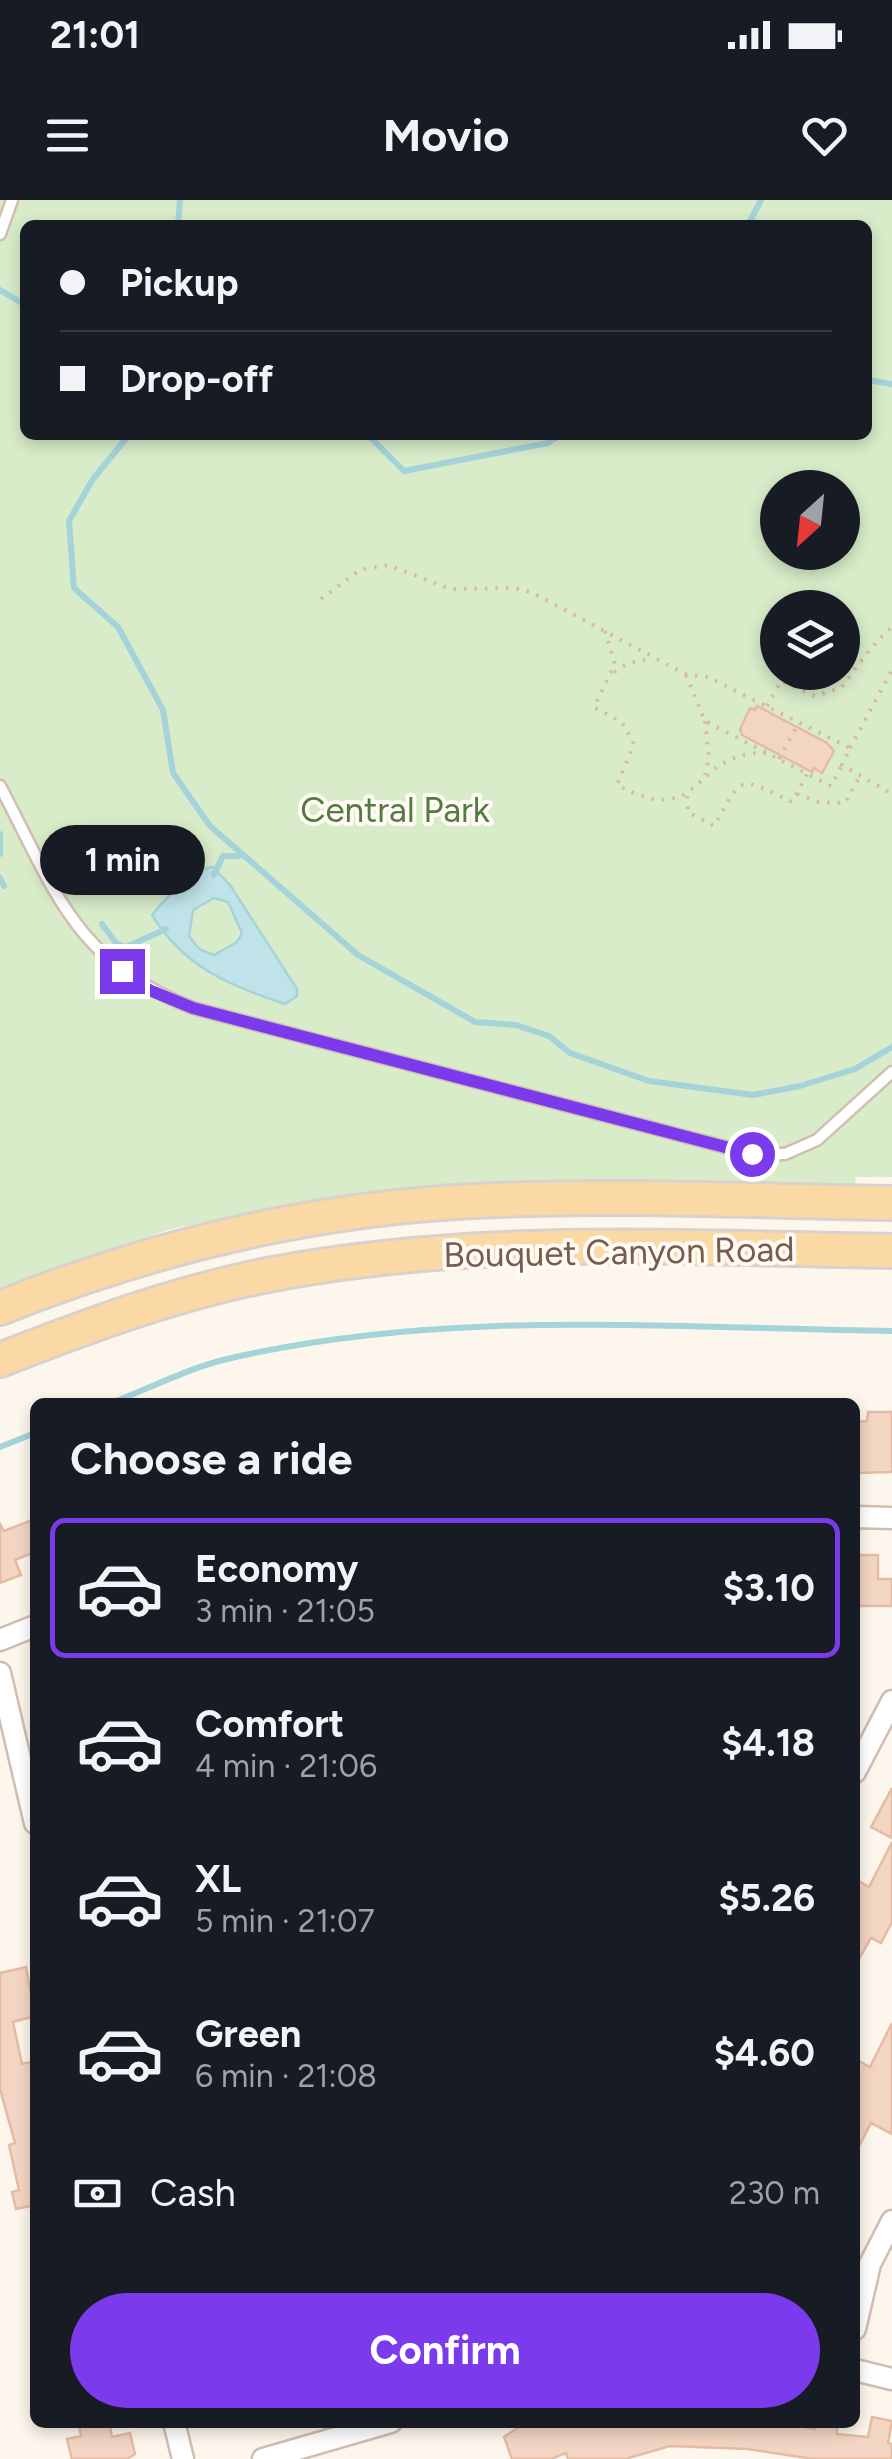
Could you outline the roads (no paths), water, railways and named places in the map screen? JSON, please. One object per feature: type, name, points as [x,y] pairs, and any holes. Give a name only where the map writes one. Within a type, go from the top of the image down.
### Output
[{"type":"main road","name":"Bouquet Canyon Road","points":[[0,1308],[81,1276],[258,1228],[472,1201],[892,1202]]},
{"type":"main road","name":"Bouquet Canyon Road","points":[[0,1360],[96,1322],[268,1275],[456,1251],[892,1250]]},
{"type":"street","points":[[860,1517],[892,1518]]},
{"type":"street","points":[[0,1640],[30,1628]]},
{"type":"street","points":[[0,1673],[30,1802]]},
{"type":"street","points":[[860,1762],[892,1701]]},
{"type":"street","points":[[860,2307],[870,2264],[892,2221]]},
{"type":"street","points":[[860,2371],[892,2379]]},
{"type":"street","points":[[175,2428],[183,2459]]},
{"type":"street","points":[[264,2459],[370,2428]]},
{"type":"lane","points":[[0,234],[12,200]]},
{"type":"lane","points":[[0,786],[68,913],[95,952],[149,990],[193,1008],[752,1154],[785,1154],[817,1140],[892,1072]]},
{"type":"water","points":[[213,867],[230,885],[297,989],[297,996],[285,1004],[210,972],[179,948],[152,915],[179,886]],"holes":[[[214,898],[228,902],[242,933],[237,942],[214,955],[199,949],[189,936],[193,910]]]},
{"type":"waterway","points":[[178,220],[180,200]]},
{"type":"waterway","points":[[751,220],[761,200]]},
{"type":"waterway","points":[[0,290],[20,302]]},
{"type":"waterway","points":[[872,381],[892,384]]},
{"type":"waterway","points":[[125,440],[93,479],[69,521],[74,588],[118,627],[163,710],[173,773],[210,826],[358,955],[475,1022],[516,1025],[549,1036],[570,1053],[649,1081],[753,1095],[855,1069],[892,1047]]},
{"type":"waterway","points":[[373,440],[404,471],[552,440]]},
{"type":"waterway","points":[[0,834],[0,854]]},
{"type":"waterway","points":[[214,875],[223,856],[239,856]]},
{"type":"waterway","points":[[0,878],[4,886]]},
{"type":"waterway","points":[[102,924],[116,943],[126,947],[166,929]]},
{"type":"waterway","points":[[124,1398],[227,1359],[391,1333],[558,1325],[892,1331]]},
{"type":"waterway","points":[[0,1447],[30,1435]]},
{"type":"park label","name":"Central Park","points":[[395,810]]}]
